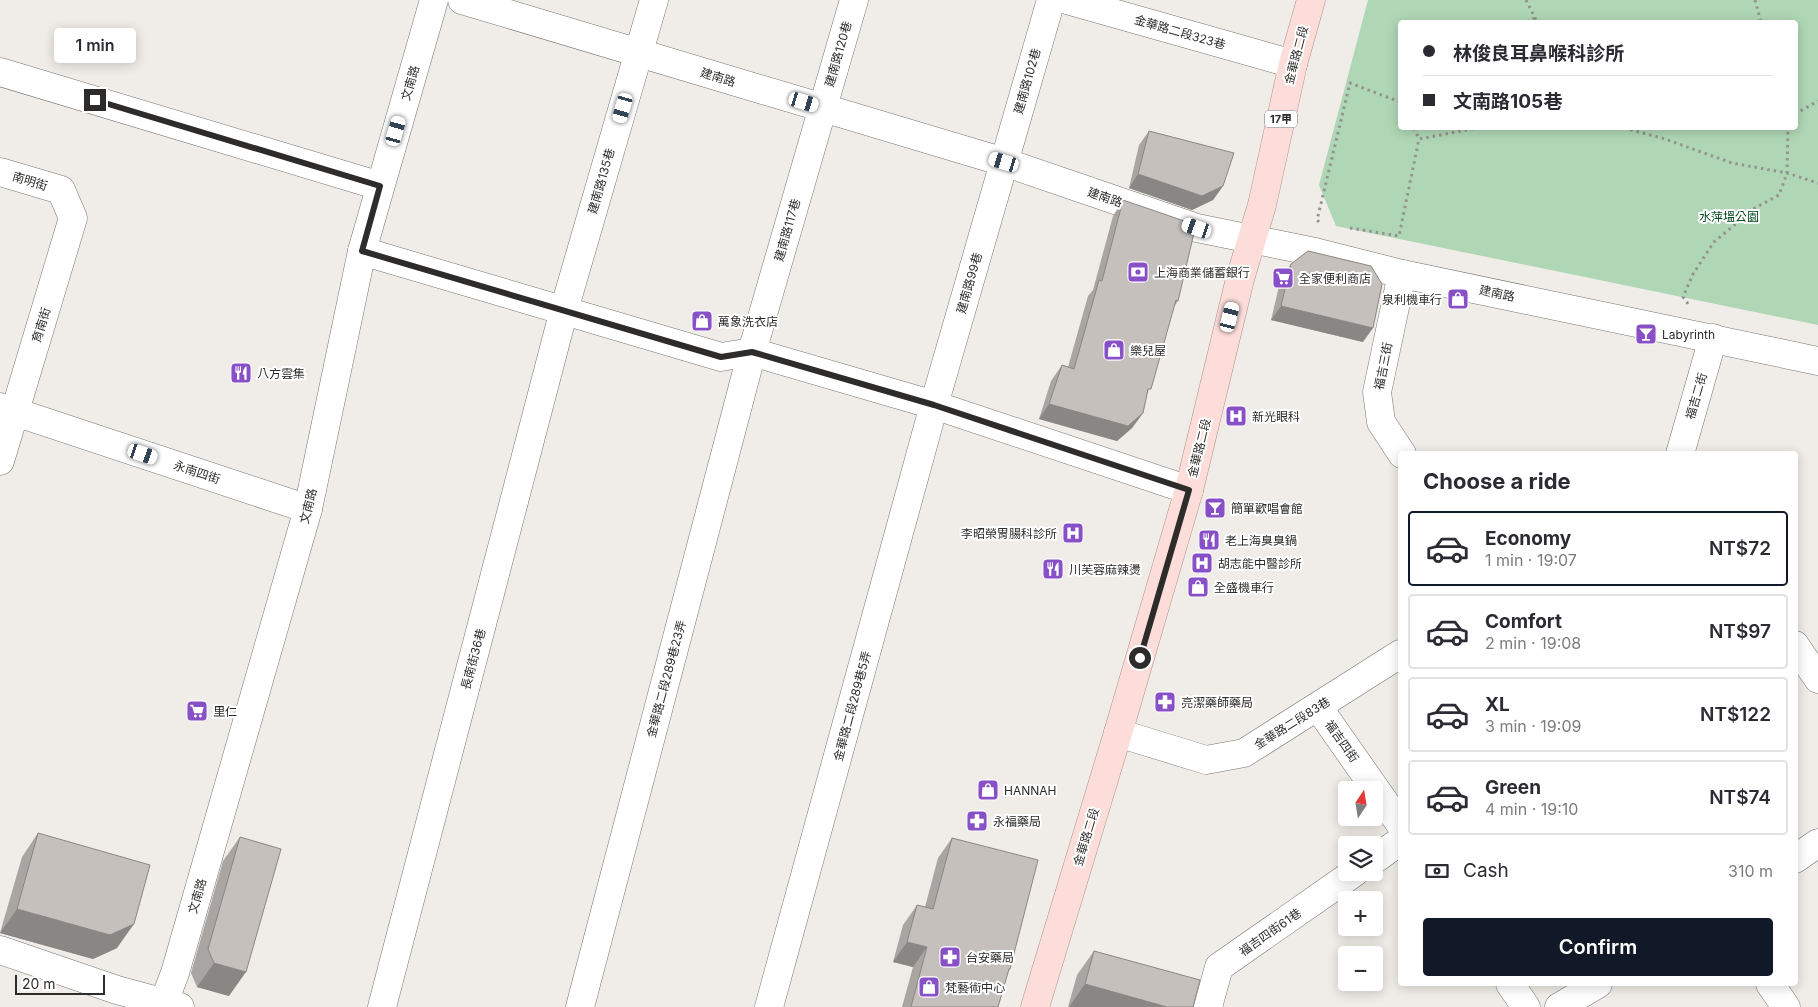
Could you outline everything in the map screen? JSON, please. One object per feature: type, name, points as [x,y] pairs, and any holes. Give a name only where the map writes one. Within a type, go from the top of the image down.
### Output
[{"type":"main road","name":"金華路二段","points":[[1035,1007],[1189,490],[1240,279],[1262,205],[1292,64],[1311,0]]},
{"type":"street","name":"文南路","points":[[169,1006],[175,973],[308,509],[362,251],[434,0]]},
{"type":"street","name":"建南路","points":[[462,0],[1004,162],[1197,228],[1252,238],[1402,274],[1818,361]]},
{"type":"street","name":"建南路135巷","points":[[564,310],[654,0]]},
{"type":"street","name":"建南路120巷","points":[[822,108],[854,0]]},
{"type":"street","name":"建南路102巷","points":[[1004,162],[1050,0]]},
{"type":"street","name":"金華路二段323巷","points":[[1067,0],[1292,64]]},
{"type":"street","points":[[0,72],[380,186]]},
{"type":"street","name":"建南路117巷","points":[[752,352],[822,108]]},
{"type":"street","name":"建南路99巷","points":[[934,405],[1004,162]]},
{"type":"street","name":"南明街","points":[[0,172],[61,190]]},
{"type":"street","name":"育南街","points":[[0,461],[8,409],[72,218],[61,190]]},
{"type":"street","points":[[362,251],[721,357],[752,352],[934,405],[1189,490]]},
{"type":"street","name":"福吉三街","points":[[1400,451],[1381,422],[1378,392],[1402,274]]},
{"type":"street","name":"長南街36巷","points":[[382,1007],[564,310]]},
{"type":"street","name":"福吉二街","points":[[1681,451],[1713,338]]},
{"type":"street","name":"金華路二段289巷23弄","points":[[580,1007],[752,352]]},
{"type":"street","name":"金華路二段289巷5弄","points":[[770,1007],[934,405]]},
{"type":"street","name":"永南四街","points":[[8,409],[308,509]]},
{"type":"street","points":[[1798,649],[1818,679]]},
{"type":"street","name":"金華路二段83巷","points":[[1118,733],[1206,760],[1244,754],[1398,655]]},
{"type":"street","name":"福吉四街","points":[[1318,707],[1398,821]]},
{"type":"street","points":[[1383,854],[1398,843]]},
{"type":"street","points":[[1798,857],[1818,843]]},
{"type":"street","name":"福吉四街61巷","points":[[1208,1007],[1219,967],[1342,881]]},
{"type":"street","points":[[0,950],[169,1006]]},
{"type":"street","points":[[1511,986],[1526,1007]]},
{"type":"street","points":[[1559,1007],[1595,986]]},
{"type":"street","points":[[1771,986],[1786,1007]]},
{"type":"path","points":[[1526,0],[1534,18],[1530,20]]},
{"type":"path","points":[[1754,0],[1760,20]]},
{"type":"path","points":[[1321,224],[1317,220],[1350,83],[1398,101]]},
{"type":"path","points":[[1798,112],[1818,101]]},
{"type":"path","points":[[1341,227],[1399,236],[1419,139],[1415,130]]},
{"type":"path","points":[[1419,139],[1466,130]]},
{"type":"path","points":[[1631,130],[1665,139],[1732,163],[1786,173],[1818,183]]},
{"type":"path","points":[[1713,338],[1683,297],[1693,274],[1714,242],[1756,208],[1779,195],[1786,173],[1788,130]]},
{"type":"green space","name":"水萍塭公園","points":[[1368,0],[1818,0],[1818,325],[1336,226],[1319,185]]},
{"type":"building","points":[[1149,131],[1234,153],[1223,186],[1202,196],[1138,174]]},
{"type":"building","points":[[1123,200],[1190,223],[1194,233],[1178,301],[1176,300],[1151,389],[1148,389],[1143,413],[1128,426],[1049,404],[1062,365],[1074,369],[1099,280],[1102,281]]},
{"type":"building","points":[[1308,251],[1371,266],[1382,284],[1373,328],[1281,306],[1291,264]]},
{"type":"building","points":[[38,833],[150,865],[134,924],[110,935],[17,909]]},
{"type":"building","points":[[240,837],[281,849],[246,972],[214,963],[208,949]]},
{"type":"building","points":[[952,838],[1038,860],[1010,969],[998,1007],[911,1007],[927,947],[907,942],[917,905],[933,909]]},
{"type":"building","points":[[1094,951],[1200,980],[1193,1007],[1167,1007],[1085,984]]},
{"type":"place","name":"上海商業儲蓄銀行","points":[[1138,272]]},
{"type":"place","name":"全家便利商店","points":[[1283,278]]},
{"type":"place","name":"泉利機車行","points":[[1458,299]]},
{"type":"place","name":"萬象洗衣店","points":[[702,321]]},
{"type":"place","name":"Labyrinth","points":[[1646,334]]},
{"type":"place","name":"樂兒屋","points":[[1114,350]]},
{"type":"place","name":"八方雲集","points":[[241,373]]},
{"type":"place","name":"新光眼科","points":[[1236,416]]},
{"type":"place","name":"簡單歡唱會館","points":[[1215,508]]},
{"type":"place","name":"李昭榮胃腸科診所","points":[[1073,533]]},
{"type":"place","name":"老上海臭臭鍋","points":[[1209,540]]},
{"type":"place","name":"胡志能中醫診所","points":[[1202,563]]},
{"type":"place","name":"川芙蓉麻辣燙","points":[[1053,569]]},
{"type":"place","name":"全盛機車行","points":[[1198,587]]},
{"type":"place","name":"亮潔藥師藥局","points":[[1165,702]]},
{"type":"place","name":"里仁","points":[[197,711]]},
{"type":"place","name":"HANNAH","points":[[988,790]]},
{"type":"place","name":"永福藥局","points":[[977,821]]},
{"type":"place","name":"台安藥局","points":[[950,957]]},
{"type":"place","name":"梵藝術中心","points":[[929,987]]},
{"type":"route","points":[[95,100],[380,186],[362,251],[721,357],[752,352],[934,405],[1189,490],[1140,658]]}]
